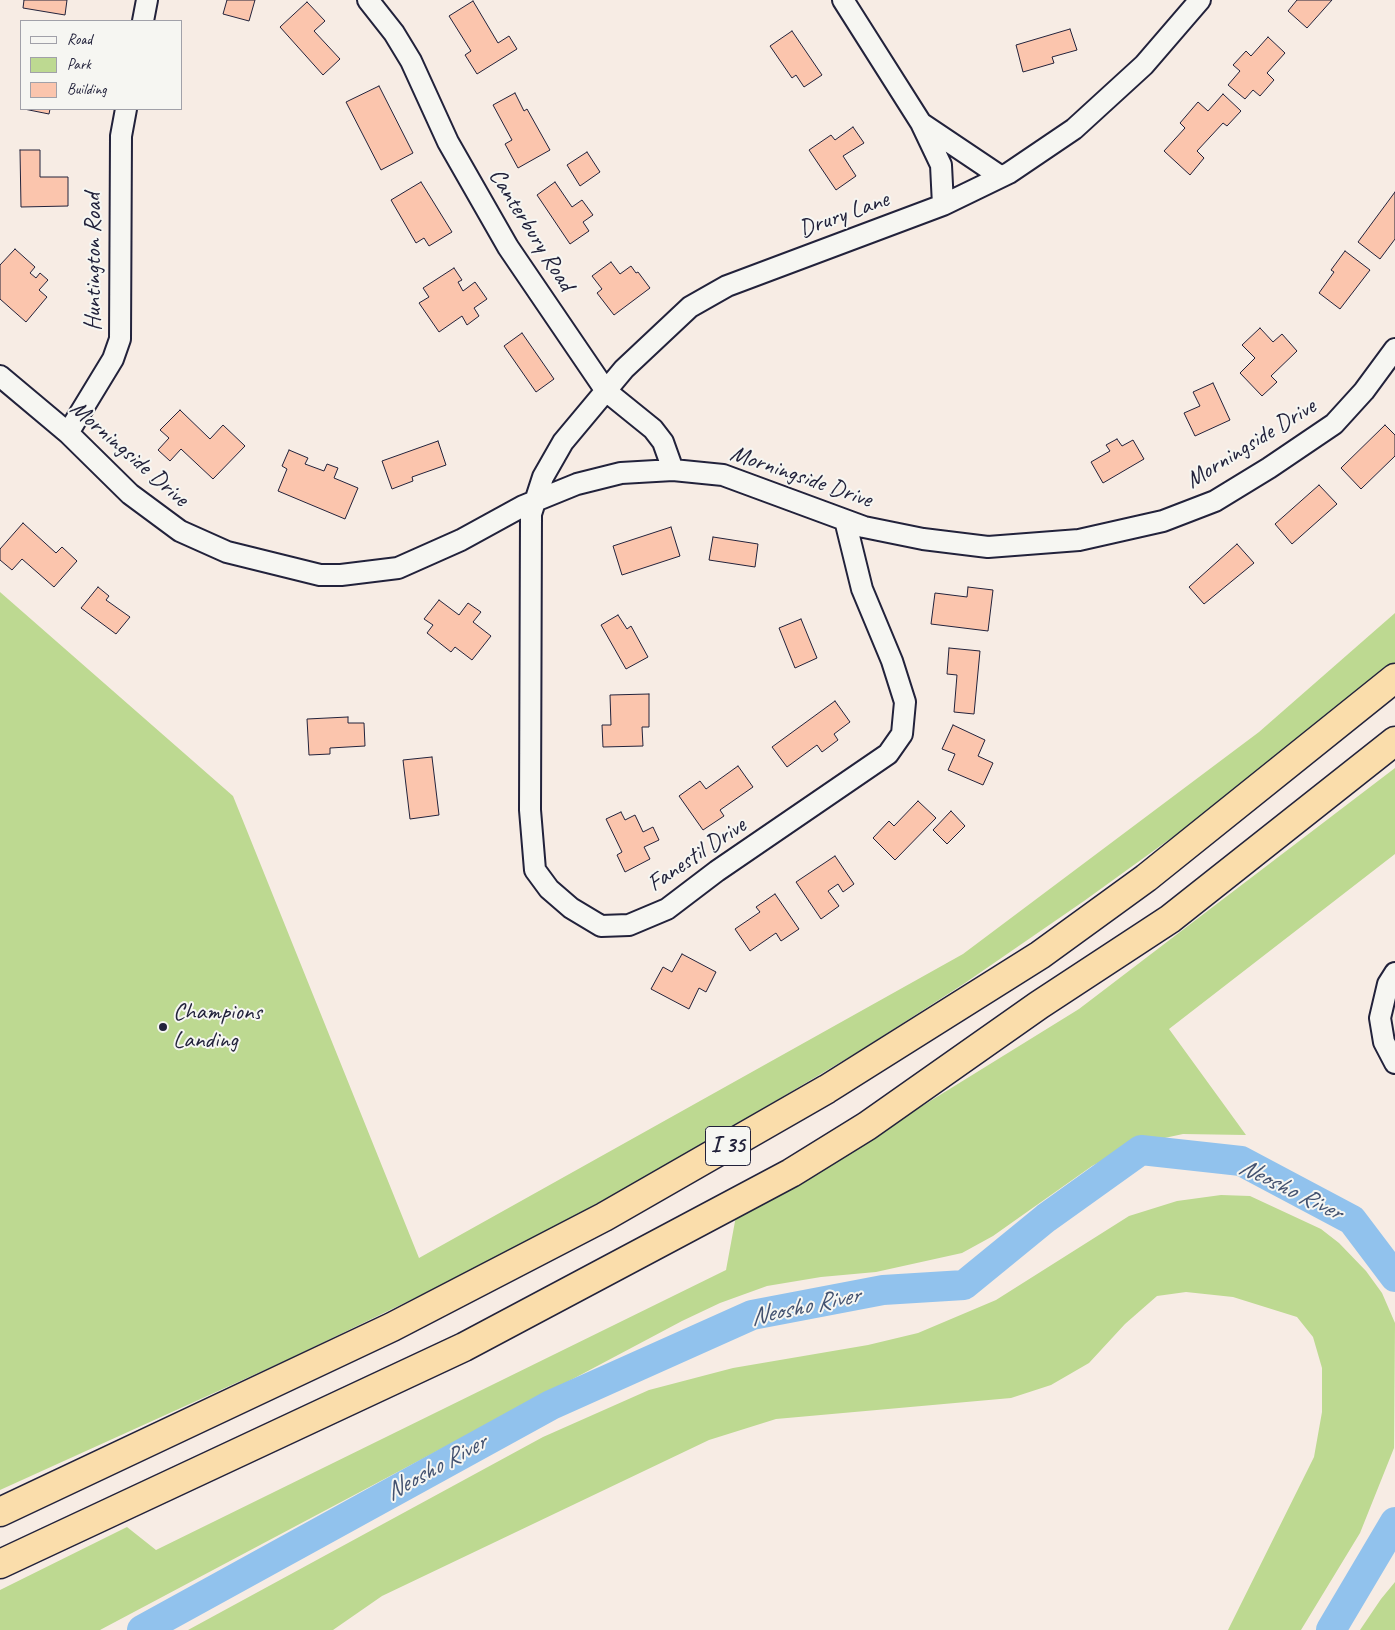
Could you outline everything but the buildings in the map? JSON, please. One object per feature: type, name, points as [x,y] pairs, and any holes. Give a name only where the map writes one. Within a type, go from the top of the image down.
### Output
[{"type":"highway","name":"I 35","points":[[0,1512],[392,1327],[604,1217],[827,1089],[1040,955],[1146,878],[1395,678]]},
{"type":"highway","name":"I 35","points":[[0,1564],[464,1347],[791,1173],[867,1126],[1039,1005],[1170,919],[1395,741]]},
{"type":"street","points":[[143,20],[147,0]]},
{"type":"street","name":"Canterbury Road","points":[[368,0],[394,33],[411,61],[448,142],[508,247],[606,391],[653,429],[669,453],[673,470]]},
{"type":"street","points":[[843,0],[921,123],[941,165],[943,205]]},
{"type":"street","name":"Drury Lane","points":[[535,501],[543,476],[563,442],[624,369],[690,307],[727,286],[943,205],[1009,173],[1074,129],[1144,65],[1200,0]]},
{"type":"street","name":"Huntington Road","points":[[68,433],[113,358],[120,339],[120,144],[126,110]]},
{"type":"street","points":[[921,123],[1000,176]]},
{"type":"street","name":"Morningside Drive","points":[[0,376],[68,433],[130,494],[180,531],[227,552],[320,575],[340,575],[398,568],[460,540],[535,501],[577,484],[621,473],[673,470],[723,475],[864,527],[923,539],[988,546],[1079,540],[1163,521],[1215,501],[1269,468],[1334,424],[1364,391],[1395,348]]},
{"type":"street","name":"Fanestil Drive","points":[[535,501],[531,514],[530,780],[535,870],[549,889],[571,908],[601,926],[629,925],[667,909],[717,871],[888,754],[902,734],[904,702],[892,661],[862,589],[845,520]]},
{"type":"street","points":[[1395,973],[1388,984],[1380,1018],[1384,1042],[1395,1063]]},
{"type":"green space","name":"Champions Landing","points":[[0,592],[233,796],[419,1258],[963,954],[1259,732],[1395,613],[1395,663],[1228,797],[1084,901],[965,983],[861,1050],[688,1153],[562,1223],[425,1293],[291,1358],[0,1490]]},
{"type":"green space","points":[[1395,768],[1395,854],[1169,1029],[1246,1135],[1183,1134],[1132,1145],[1092,1166],[993,1236],[962,1253],[876,1272],[821,1277],[767,1286],[720,1303],[682,1321],[100,1630],[0,1630],[0,1590],[127,1527],[156,1550],[726,1270],[736,1216],[817,1171],[1079,1009]]},
{"type":"green space","points":[[1221,1195],[1250,1196],[1321,1229],[1339,1243],[1366,1271],[1382,1293],[1395,1323],[1394,1448],[1360,1533],[1301,1630],[1228,1630],[1314,1457],[1322,1412],[1322,1368],[1313,1337],[1297,1317],[1233,1297],[1186,1292],[1157,1296],[1125,1324],[1089,1363],[1051,1385],[1011,1398],[776,1419],[709,1440],[382,1596],[333,1630],[188,1630],[543,1437],[649,1390],[733,1368],[868,1345],[918,1333],[996,1300],[1129,1216],[1177,1201]]},
{"type":"green space","points":[[1395,1582],[1395,1630],[1360,1630],[1381,1599]]},
{"type":"waterway","name":"Neosho River","points":[[142,1630],[551,1405],[752,1315],[883,1290],[964,1285],[1046,1218],[1141,1150],[1241,1161],[1352,1220],[1395,1277]]},
{"type":"waterway","name":"Neosho River","points":[[1331,1630],[1395,1522]]},
{"type":"place","name":"Champions Landing","points":[[163,1027]]}]
